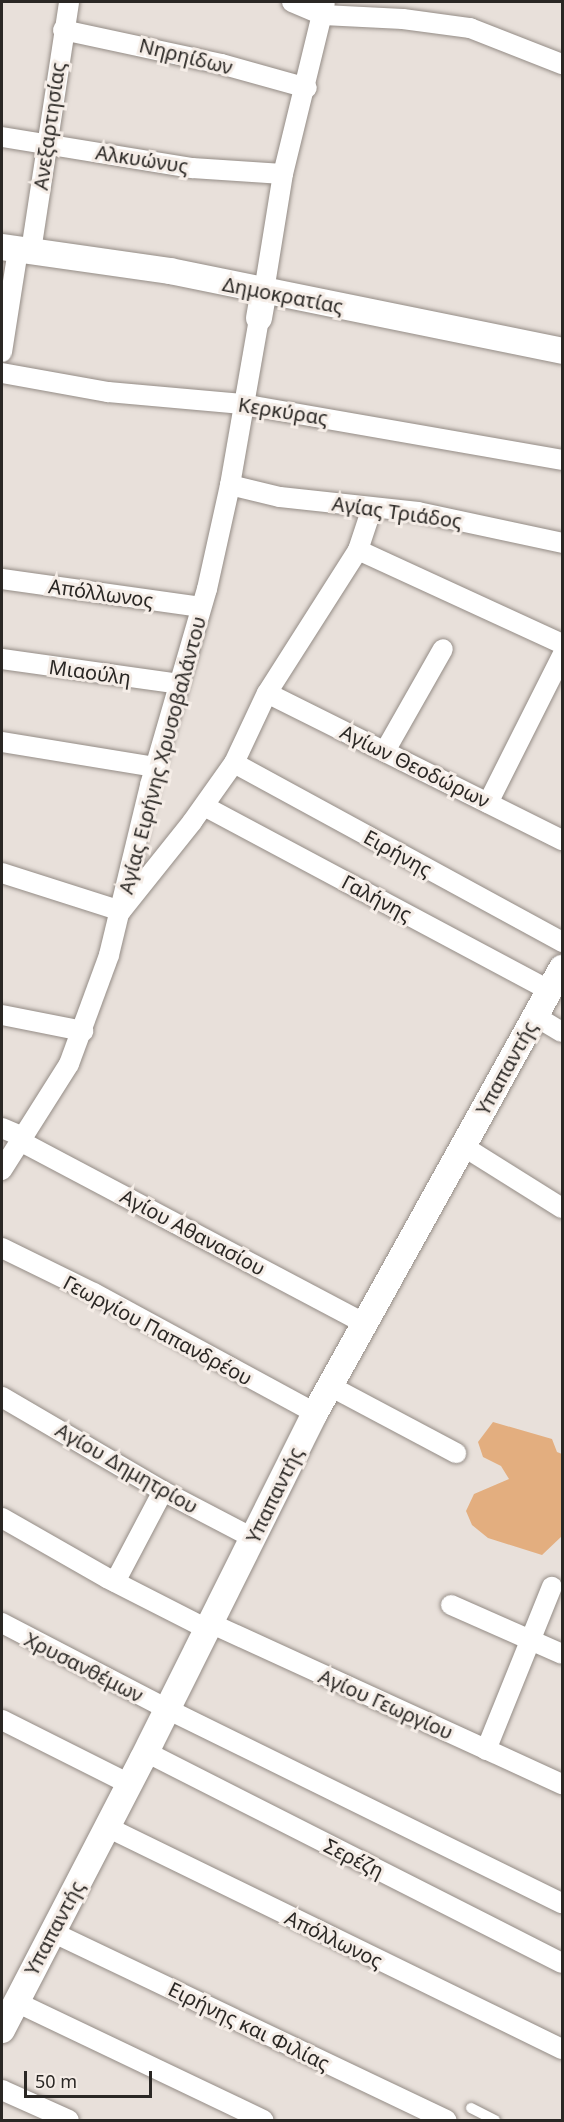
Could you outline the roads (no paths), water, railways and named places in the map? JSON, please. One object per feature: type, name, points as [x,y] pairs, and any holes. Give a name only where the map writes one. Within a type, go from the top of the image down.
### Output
[{"type":"street","name":"Ανεξαρτησίας","points":[[2,348],[17,250],[45,143],[69,2]]},
{"type":"street","points":[[292,2],[470,28],[562,64]]},
{"type":"street","points":[[259,318],[283,174],[307,88],[324,8]]},
{"type":"street","name":"Νηρηίδων","points":[[63,30],[220,64],[307,88]]},
{"type":"street","name":"Αλκυώνυς","points":[[2,137],[192,168],[283,174]]},
{"type":"street","name":"Δημοκρατίας","points":[[17,250],[170,271],[562,351]]},
{"type":"street","name":"Αγίας Ειρήνης Χρυσοβαλάντου","points":[[2,1170],[69,1064],[83,1031],[121,910],[155,767],[201,607],[230,486],[242,404],[259,318]]},
{"type":"street","name":"Κερκύρας","points":[[2,373],[108,392],[242,404],[562,460]]},
{"type":"street","name":"Αγίας Τριάδος","points":[[230,486],[280,497],[471,521],[562,543]]},
{"type":"street","points":[[2,873],[121,910],[204,806],[234,762],[267,693],[358,550],[372,508]]},
{"type":"street","points":[[358,550],[562,644]]},
{"type":"street","name":"Απόλλωνος","points":[[2,579],[201,607]]},
{"type":"street","points":[[385,751],[443,649]]},
{"type":"street","points":[[488,803],[562,656]]},
{"type":"street","name":"Μιαούλη","points":[[2,659],[179,684]]},
{"type":"street","name":"Αγίων Θεοδώρων","points":[[267,693],[562,840]]},
{"type":"street","points":[[2,742],[155,767]]},
{"type":"street","name":"Ειρήνης","points":[[234,762],[562,942]]},
{"type":"street","name":"Γαλήνης","points":[[204,806],[550,991]]},
{"type":"street","name":"Υπαπαντής","points":[[2,2030],[146,1752],[315,1413],[562,968]]},
{"type":"street","points":[[2,1016],[83,1031]]},
{"type":"street","points":[[535,1016],[562,1032]]},
{"type":"street","name":"Αγίου Αθανασίου","points":[[2,1128],[365,1324]]},
{"type":"street","points":[[463,1146],[562,1208]]},
{"type":"street","name":"Γεωργίου Παπανδρέου","points":[[2,1248],[94,1293],[315,1413]]},
{"type":"street","points":[[330,1386],[456,1453]]},
{"type":"street","name":"Αγίου Δημητρίου","points":[[2,1397],[163,1491],[253,1538]]},
{"type":"street","points":[[115,1582],[163,1491]]},
{"type":"street","name":"Αγίου Γεωργίου","points":[[2,1518],[115,1582],[562,1784]]},
{"type":"street","points":[[486,1750],[552,1587]]},
{"type":"street","points":[[451,1605],[562,1654]]},
{"type":"street","name":"Χρυσανθέμων","points":[[2,1623],[167,1710],[562,1903]]},
{"type":"street","points":[[2,1720],[129,1784]]},
{"type":"street","name":"Σερέζη","points":[[146,1752],[562,1964]]},
{"type":"street","name":"Απόλλωνος","points":[[107,1827],[562,2049]]},
{"type":"street","name":"Ειρήνης και Φιλίας","points":[[52,1932],[446,2121]]},
{"type":"street","points":[[16,2002],[263,2121]]},
{"type":"street","points":[[2,2091],[69,2121]]},
{"type":"lane","points":[[471,2108],[495,2121]]}]
